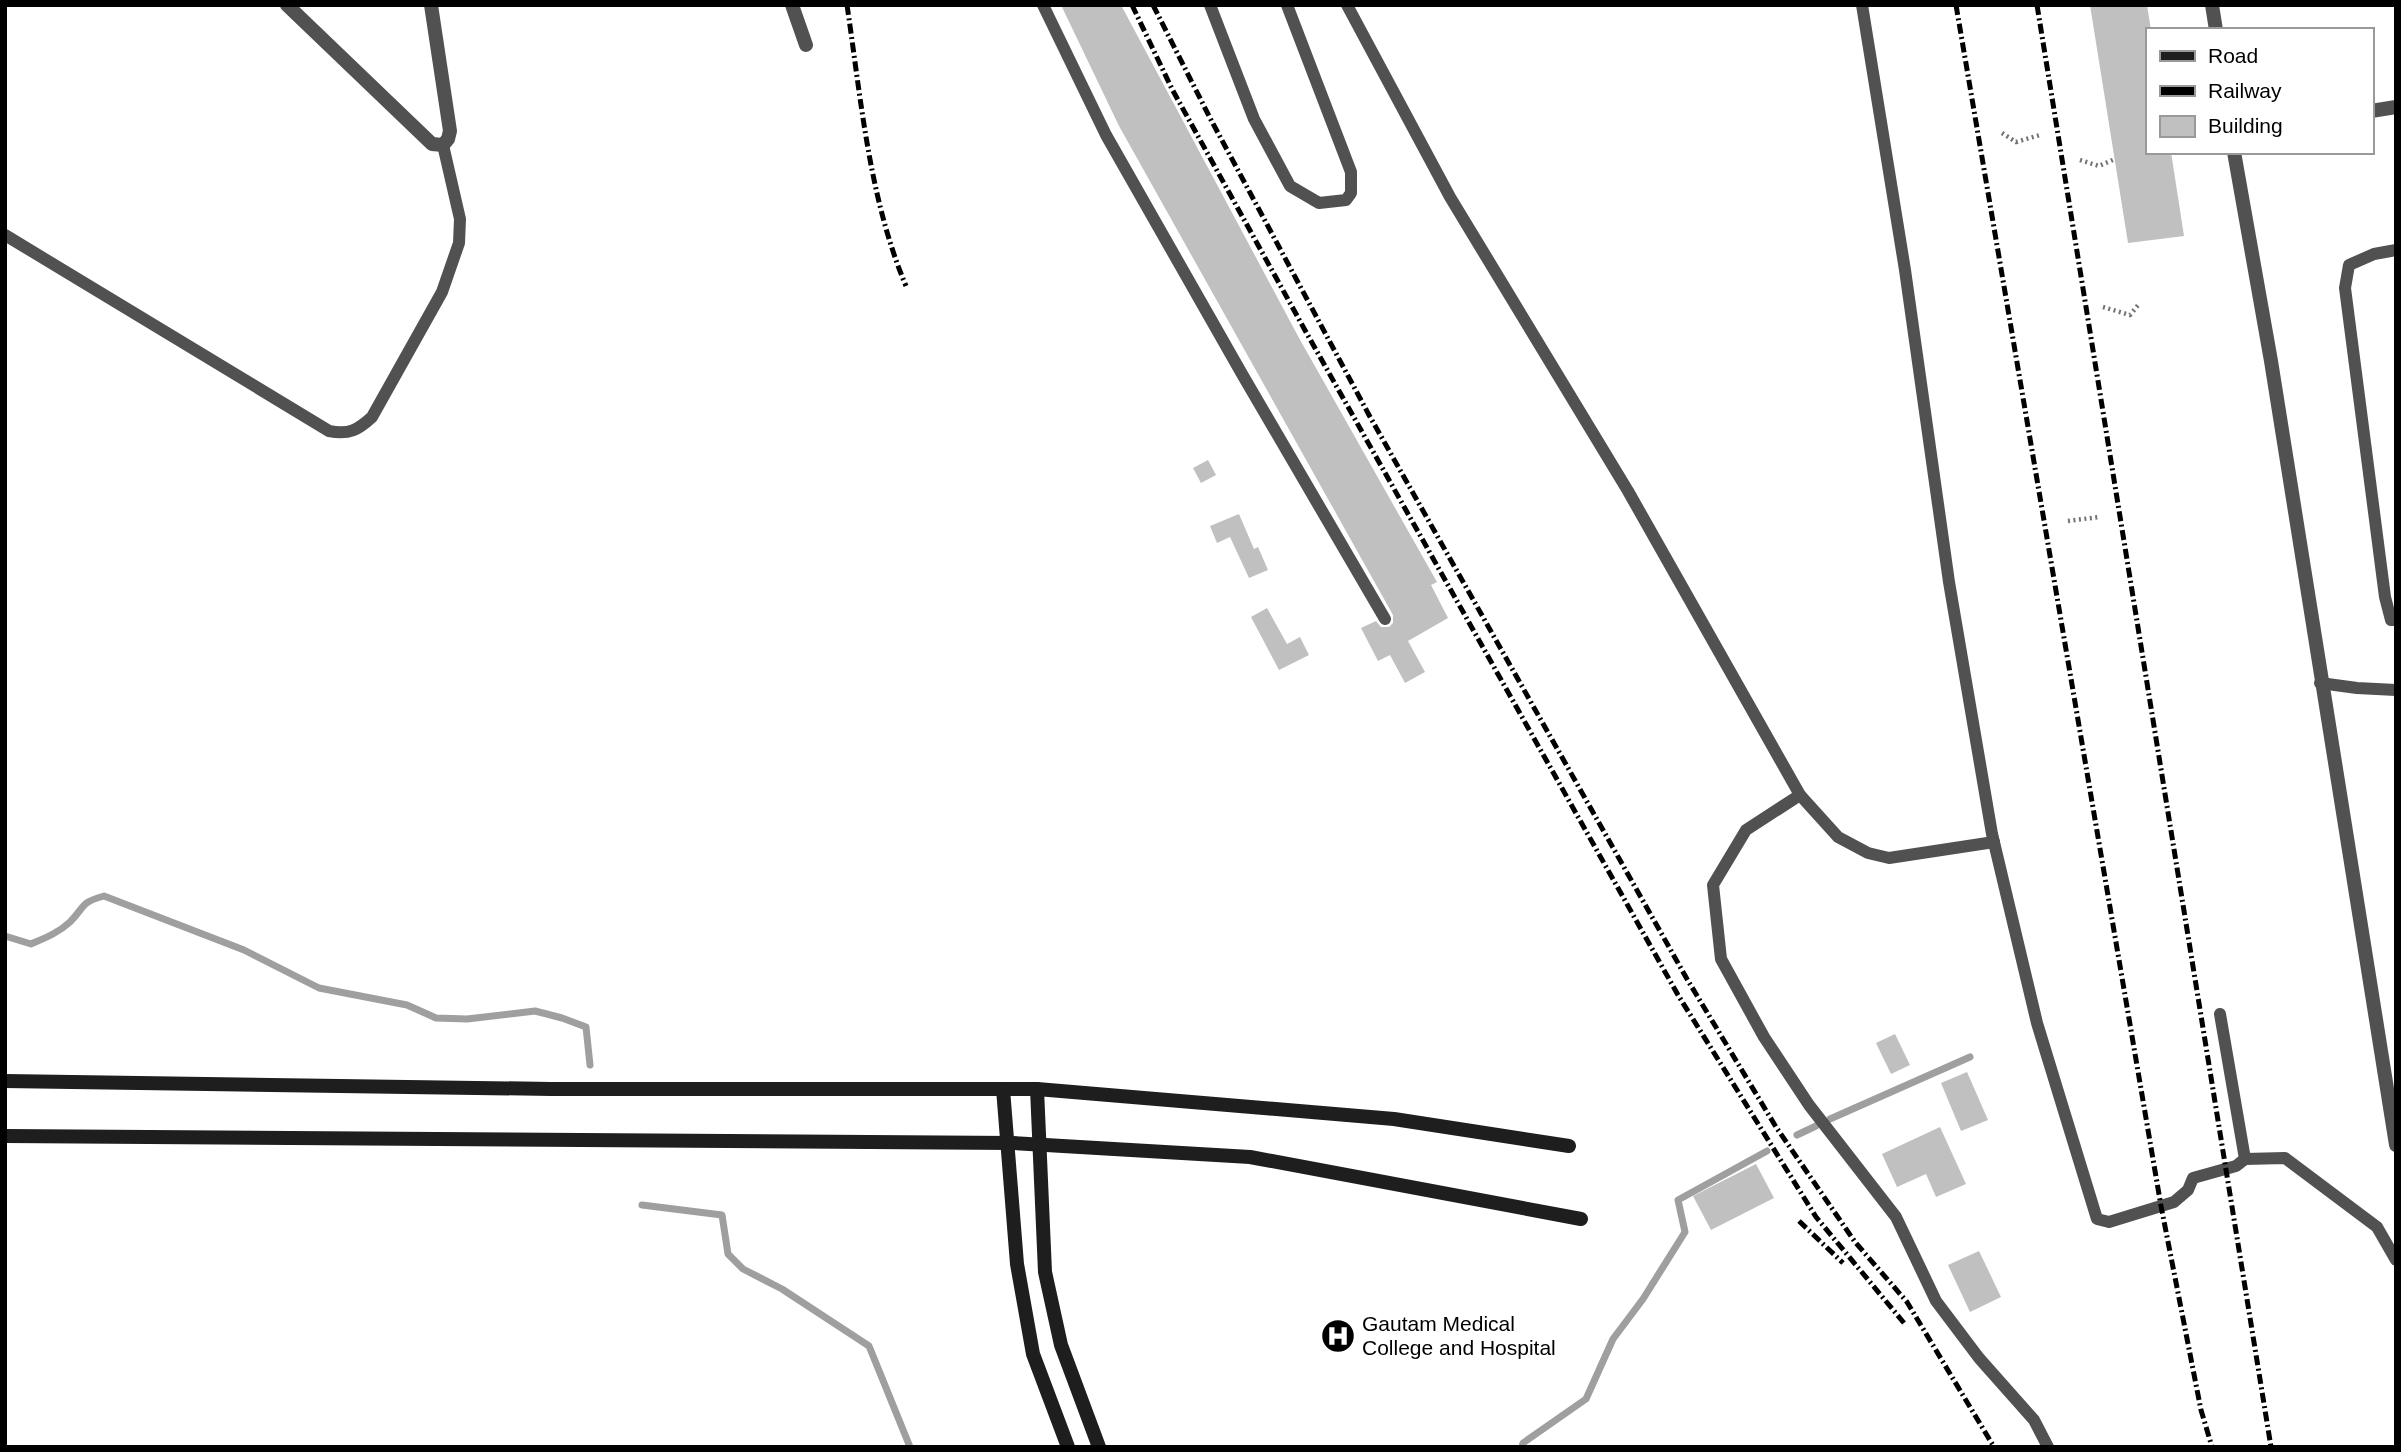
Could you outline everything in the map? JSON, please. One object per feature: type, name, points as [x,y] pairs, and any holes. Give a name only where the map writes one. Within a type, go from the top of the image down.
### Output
[{"type":"main road","points":[[5,1081],[551,1089],[1037,1089],[1394,1119],[1569,1146]]},
{"type":"main road","points":[[1003,1089],[1017,1264],[1033,1354],[1068,1447]]},
{"type":"main road","points":[[1037,1089],[1045,1272],[1061,1345],[1098,1447]]},
{"type":"main road","points":[[5,1136],[1039,1144],[1250,1157],[1581,1219]]},
{"type":"street","points":[[287,5],[432,144],[443,145],[450,131],[431,5]]},
{"type":"street","points":[[792,5],[806,45]]},
{"type":"street","points":[[2212,5],[2216,28]]},
{"type":"street","points":[[2373,111],[2396,107]]},
{"type":"street","points":[[2234,154],[2271,361],[2320,683],[2396,1145]]},
{"type":"lane","points":[[1043,5],[1106,135],[1385,619]]},
{"type":"lane","points":[[1210,5],[1254,119],[1290,186],[1319,203],[1346,200],[1351,193],[1351,172],[1287,5]]},
{"type":"lane","points":[[1347,5],[1451,197],[1628,491],[1800,795],[1838,837],[1868,853],[1889,858],[1994,842]]},
{"type":"lane","points":[[1862,5],[1905,270],[1949,582],[1994,842],[2037,1023],[2097,1219],[2109,1222],[2174,1202],[2188,1190],[2193,1178],[2236,1166],[2245,1159],[2285,1158],[2377,1227],[2396,1261]]},
{"type":"lane","points":[[5,235],[330,431],[342,434],[358,430],[372,417],[442,292],[452,267],[460,219],[443,145]]},
{"type":"lane","points":[[2396,250],[2374,254],[2349,265],[2345,288],[2385,597],[2391,620],[2396,620]]},
{"type":"lane","points":[[2320,683],[2396,690]]},
{"type":"lane","points":[[1800,795],[1746,830],[1713,886],[1721,959],[1764,1037],[1809,1105],[1896,1217],[1936,1301],[1979,1358],[2034,1420],[2048,1447]]},
{"type":"lane","points":[[2220,1014],[2245,1159]]},
{"type":"path","points":[[2002,133],[2016,142],[2040,135]]},
{"type":"path","points":[[2080,160],[2099,166],[2115,159]]},
{"type":"path","points":[[2103,307],[2130,315],[2138,304]]},
{"type":"path","points":[[2068,522],[2099,517]]},
{"type":"building","points":[[1061,5],[1121,5],[1299,338],[1437,582],[1431,585],[1448,618],[1408,641],[1425,672],[1405,683],[1390,655],[1378,661],[1361,628],[1376,621],[1381,627],[1389,627],[1393,623],[1393,615],[1119,126]]},
{"type":"building","points":[[2090,5],[2147,5],[2151,28],[2146,28],[2146,154],[2171,154],[2184,236],[2128,243]]},
{"type":"building","points":[[1208,460],[1216,475],[1201,483],[1193,468]]},
{"type":"building","points":[[1239,514],[1254,549],[1258,547],[1268,570],[1249,578],[1230,537],[1217,543],[1210,526]]},
{"type":"building","points":[[1267,608],[1287,644],[1300,637],[1309,655],[1279,670],[1251,617]]},
{"type":"building","points":[[1895,1034],[1910,1065],[1891,1074],[1876,1043]]},
{"type":"building","points":[[1967,1072],[1988,1120],[1961,1131],[1941,1083]]},
{"type":"building","points":[[1940,1127],[1966,1184],[1936,1197],[1926,1174],[1897,1187],[1882,1154]]},
{"type":"building","points":[[1756,1164],[1774,1198],[1711,1230],[1693,1196]]},
{"type":"building","points":[[1979,1251],[2001,1297],[1970,1312],[1948,1265]]},
{"type":"waterway","points":[[5,936],[31,944],[61,929],[86,903],[104,896],[244,950],[319,988],[407,1005],[436,1018],[467,1019],[535,1011],[562,1018],[586,1027],[590,1065]]},
{"type":"waterway","points":[[1830,1119],[1970,1057]]},
{"type":"waterway","points":[[1797,1135],[1816,1126]]},
{"type":"waterway","points":[[1522,1447],[1523,1443],[1586,1399],[1613,1339],[1643,1299],[1685,1232],[1678,1200],[1767,1151]]},
{"type":"waterway","points":[[642,1205],[722,1215],[728,1254],[743,1269],[782,1289],[869,1346],[910,1447]]},
{"type":"railway","points":[[847,5],[875,183],[893,253],[906,286]]},
{"type":"railway","points":[[1132,5],[1172,89],[1306,332],[1678,995],[1816,1217],[1904,1323]]},
{"type":"railway","points":[[1153,5],[1210,118],[1369,415],[1687,979],[1776,1127],[1855,1242],[1907,1302],[1994,1447]]},
{"type":"railway","points":[[1956,5],[2161,1206],[2201,1410],[2212,1447]]},
{"type":"railway","points":[[2037,5],[2271,1447]]},
{"type":"railway","points":[[1799,1221],[1843,1263]]},
{"type":"place","name":"Gautam Medical College and Hospital","points":[[1338,1336]]}]
